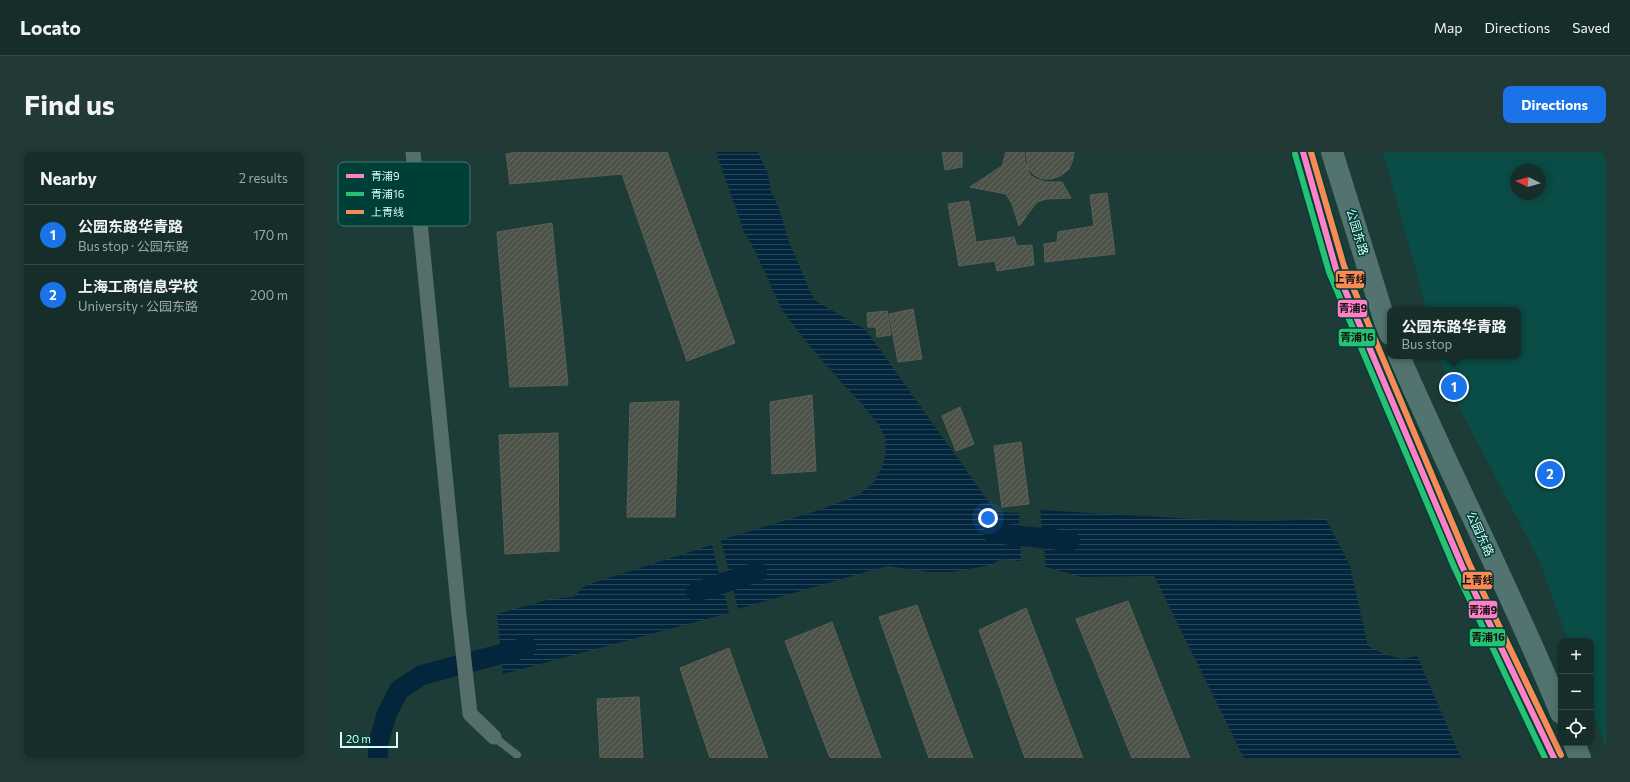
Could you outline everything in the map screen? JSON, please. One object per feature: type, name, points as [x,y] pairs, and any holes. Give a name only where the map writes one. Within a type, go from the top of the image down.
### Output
[{"type":"main road","points":[[1303,152],[1336,269],[1462,566],[1554,758]]},
{"type":"main road","name":"公园东路","points":[[1332,152],[1387,327]]},
{"type":"main road","name":"公园东路","points":[[1400,359],[1452,474],[1534,648],[1560,710]]},
{"type":"main road","points":[[1575,746],[1580,758]]},
{"type":"street","points":[[413,152],[414,162]]},
{"type":"street","points":[[420,226],[470,714],[494,737]]},
{"type":"lane","points":[[494,737],[517,755]]},
{"type":"shaded area","points":[[716,152],[758,152],[768,174],[771,191],[780,211],[789,242],[814,300],[866,330],[996,512],[1019,513],[1021,561],[1001,559],[991,565],[952,572],[930,572],[887,566],[738,609],[721,540],[816,511],[859,495],[874,482],[882,468],[886,452],[885,437],[878,424],[863,405],[809,345],[782,310],[755,251],[744,232]]},
{"type":"shaded area","points":[[1383,152],[1606,152],[1606,747],[1594,713],[1594,638],[1567,638],[1539,560],[1449,388],[1441,359],[1521,359],[1521,307],[1426,307]]},
{"type":"shaded area","points":[[1040,510],[1213,520],[1268,521],[1326,519],[1350,566],[1368,646],[1384,654],[1402,659],[1417,656],[1461,758],[1244,758],[1154,576],[1082,577],[1046,567]]},
{"type":"shaded area","points":[[712,545],[729,613],[503,674],[497,614],[550,599],[574,597],[582,588],[589,584]]},
{"type":"building","points":[[517,152],[667,152],[735,343],[687,361],[622,174],[510,184],[506,154]]},
{"type":"building","points":[[942,152],[962,152],[962,167],[945,170]]},
{"type":"building","points":[[1006,152],[1024,152],[1025,161],[1030,175],[1036,179],[1046,182],[1062,182],[1071,198],[1046,199],[1037,202],[1019,226],[1012,204],[1006,194],[970,187],[1002,166]]},
{"type":"building","points":[[1026,152],[1074,152],[1069,169],[1060,176],[1051,179],[1042,179],[1034,175],[1028,168]]},
{"type":"building","points":[[1107,193],[1115,254],[1045,262],[1044,244],[1057,242],[1058,232],[1094,226],[1090,195]]},
{"type":"building","points":[[969,201],[976,242],[1014,237],[1017,246],[1032,245],[1034,265],[997,271],[995,261],[959,266],[948,204]]},
{"type":"building","points":[[552,223],[568,385],[510,387],[497,232]]},
{"type":"building","points":[[913,309],[922,359],[898,362],[889,314]]},
{"type":"building","points":[[887,311],[891,335],[877,337],[876,327],[868,327],[867,313]]},
{"type":"building","points":[[812,395],[816,471],[772,474],[770,402]]},
{"type":"building","points":[[679,401],[675,517],[627,517],[630,403]]},
{"type":"building","points":[[960,407],[974,444],[956,451],[942,416]]},
{"type":"building","points":[[558,433],[559,551],[505,554],[499,435]]},
{"type":"building","points":[[1021,442],[1029,504],[1002,507],[994,446]]},
{"type":"building","points":[[1128,601],[1190,758],[1132,758],[1076,619]]},
{"type":"building","points":[[917,605],[973,758],[929,758],[879,617]]},
{"type":"building","points":[[1026,608],[1083,758],[1025,758],[979,630]]},
{"type":"building","points":[[832,622],[881,758],[830,758],[785,641]]},
{"type":"building","points":[[729,648],[768,758],[710,758],[680,668]]},
{"type":"building","points":[[639,697],[643,758],[600,758],[597,699]]},
{"type":"waterway","points":[[993,533],[1070,541]]},
{"type":"waterway","points":[[696,592],[757,572]]},
{"type":"waterway","points":[[378,758],[378,744],[387,713],[399,690],[422,675],[527,647]]},
{"type":"transit line","name":"青浦9","points":[[1303,152],[1336,269],[1462,566],[1554,758]]},
{"type":"transit line","name":"上青线","points":[[1311,152],[1344,266],[1469,563],[1561,755]]},
{"type":"transit line","name":"青浦16","points":[[1295,154],[1329,272],[1455,569],[1545,758]]},
{"type":"place","name":"公园东路华青路","points":[[1454,387]]},
{"type":"place","name":"上海工商信息学校","points":[[1550,474]]}]
